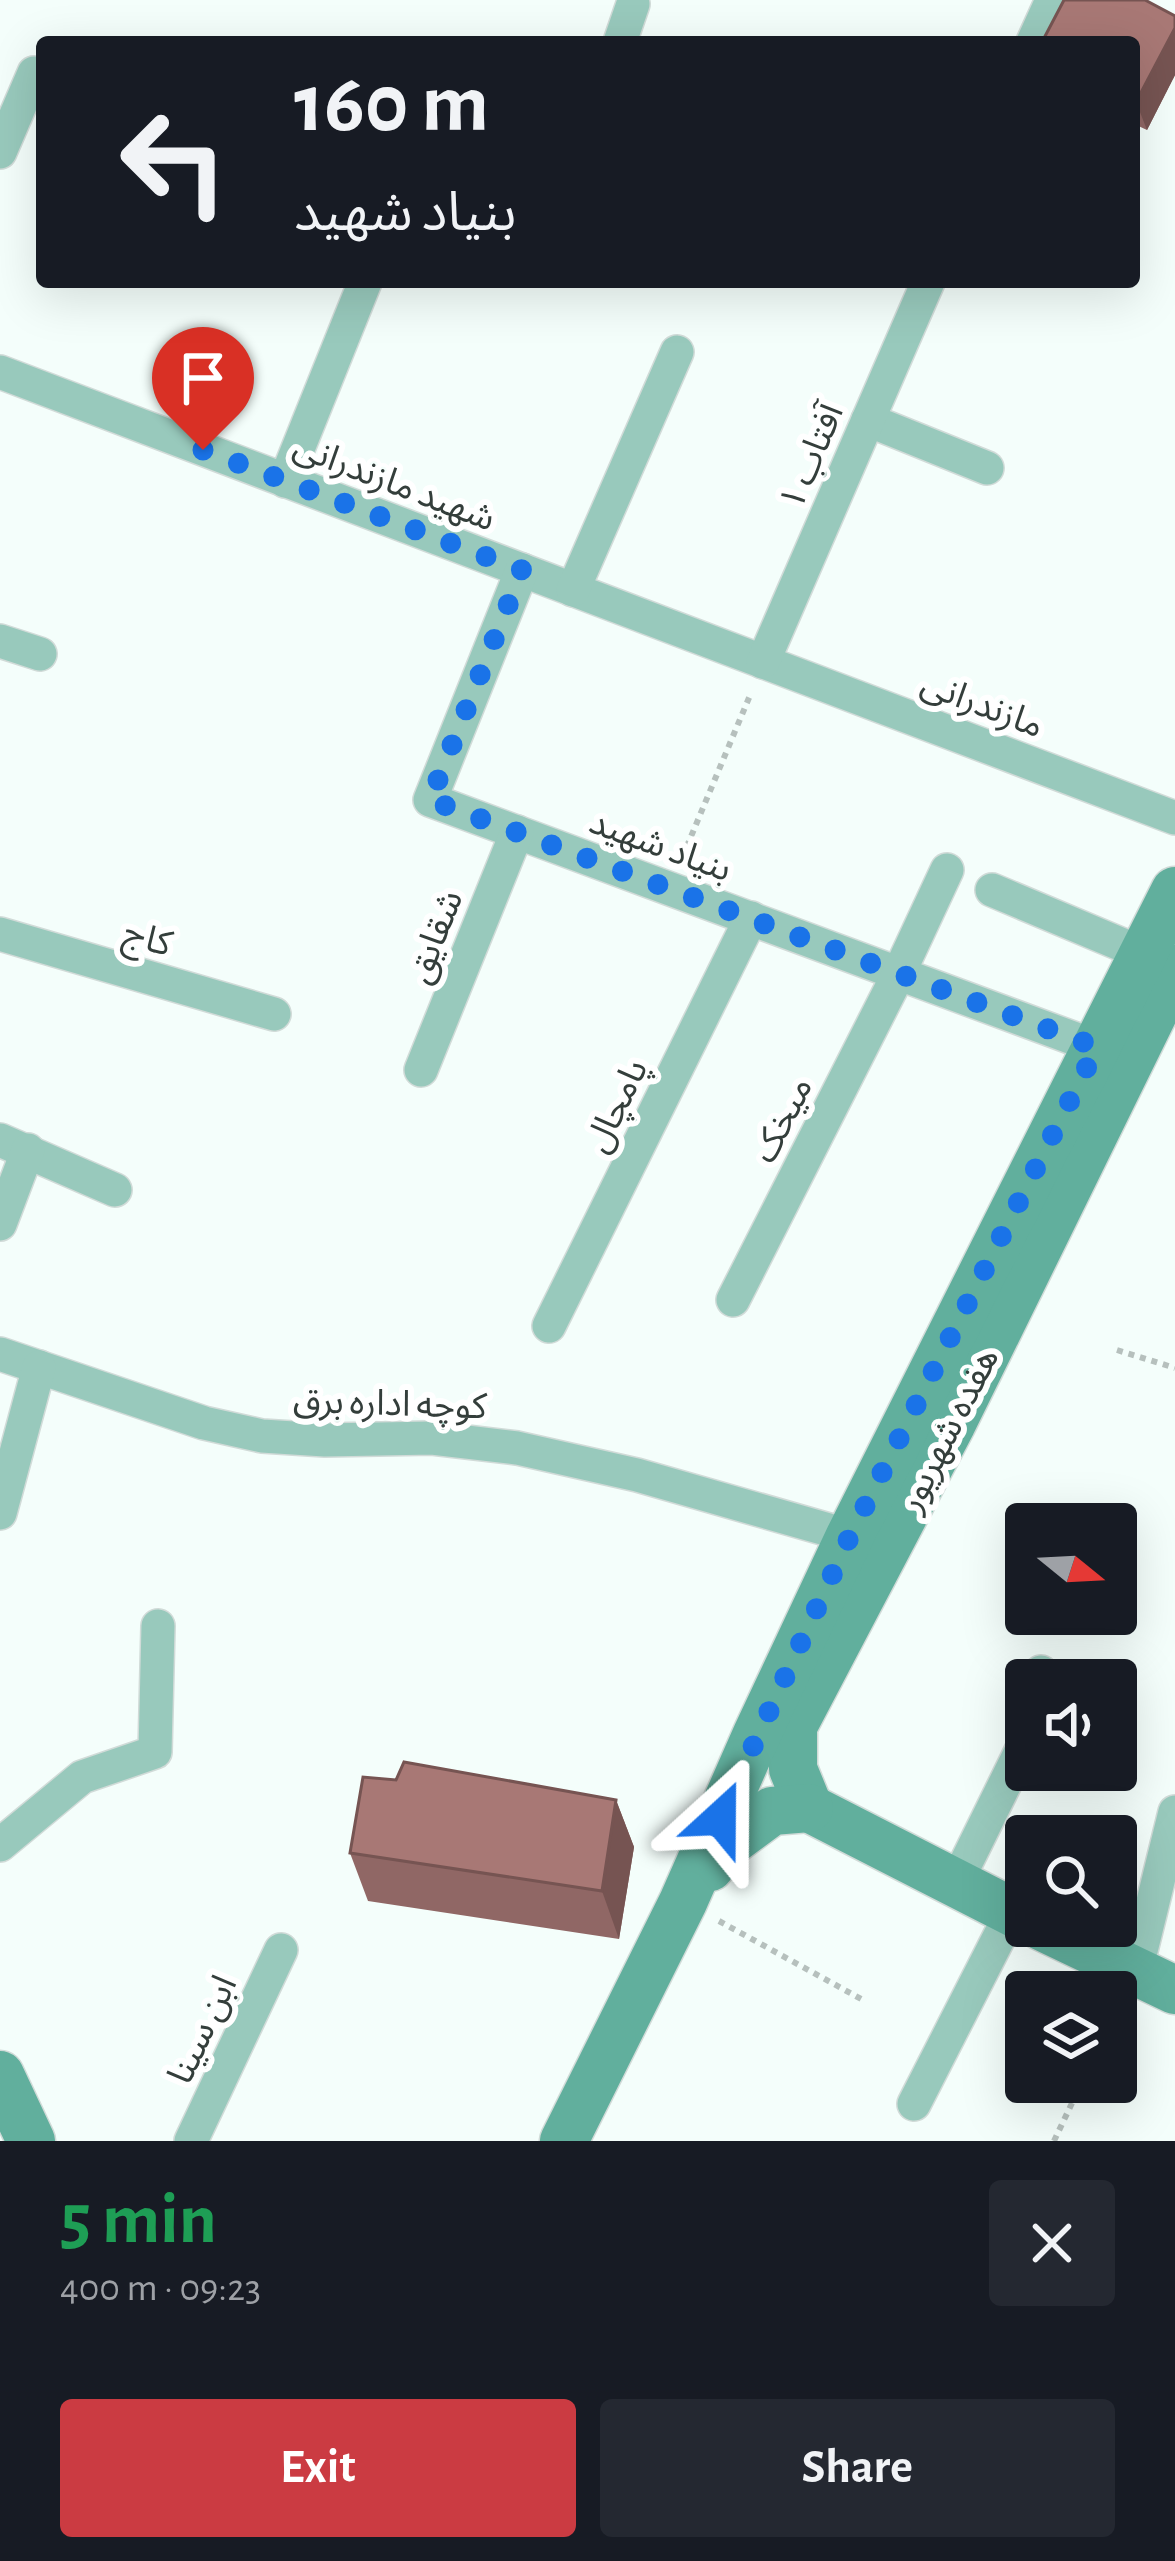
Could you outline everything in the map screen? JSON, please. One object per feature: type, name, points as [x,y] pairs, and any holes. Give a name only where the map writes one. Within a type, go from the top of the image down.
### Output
[{"type":"main road","name":"هفده شهریور","points":[[683,1902],[726,1844],[772,1810],[809,1808],[793,1769],[793,1726],[952,1423],[1160,961],[1175,891]]},
{"type":"main road","name":"هفده شهریور","points":[[564,2141],[683,1902],[850,1536],[1097,1047],[1160,961]]},
{"type":"main road","points":[[809,1808],[1005,1909]]},
{"type":"main road","points":[[1084,1947],[1155,1981]]},
{"type":"main road","points":[[0,2075],[31,2141]]},
{"type":"street","points":[[1036,36],[1052,0]]},
{"type":"street","points":[[622,36],[633,4]]},
{"type":"street","points":[[3,138],[34,73]]},
{"type":"street","points":[[285,481],[363,288]]},
{"type":"street","name":"آفتاب ۱","points":[[763,662],[925,288]]},
{"type":"street","points":[[573,590],[677,352]]},
{"type":"street","name":"شهید مازندرانی","points":[[0,373],[763,662]]},
{"type":"street","points":[[868,420],[987,468]]},
{"type":"street","name":"بنیاد شهید","points":[[522,570],[430,800],[1097,1047]]},
{"type":"street","points":[[0,641],[40,654]]},
{"type":"street","name":"مازندرانی","points":[[763,662],[1175,818]]},
{"type":"street","name":"شقایق","points":[[421,1070],[518,832]]},
{"type":"street","name":"میخک","points":[[733,1300],[947,870]]},
{"type":"street","points":[[992,890],[1160,961]]},
{"type":"street","name":"پامچال","points":[[550,1326],[751,918]]},
{"type":"street","name":"کاج","points":[[0,934],[274,1014]]},
{"type":"street","points":[[0,1224],[14,1145],[116,1190]]},
{"type":"street","name":"کوچه اداره برق","points":[[0,1354],[204,1424],[262,1436],[433,1438],[518,1448],[659,1481],[850,1536]]},
{"type":"street","points":[[0,1513],[39,1367]]},
{"type":"street","points":[[0,1845],[82,1777],[155,1752],[158,1626]]},
{"type":"street","points":[[955,1885],[1005,1784]]},
{"type":"street","points":[[1155,1981],[1175,1812]]},
{"type":"street","points":[[914,2104],[1009,1947]]},
{"type":"street","name":"ابن سینا","points":[[191,2141],[281,1950]]},
{"type":"path","points":[[670,888],[763,662]]},
{"type":"path","points":[[1117,1349],[1175,1368]]},
{"type":"path","points":[[683,1902],[863,2000]]},
{"type":"path","points":[[1054,2141],[1072,2103]]},
{"type":"building","points":[[1064,0],[1145,0],[1175,16],[1175,28],[1140,94],[1140,36],[1045,36]]},
{"type":"building","points":[[404,1762],[616,1800],[602,1891],[350,1853],[363,1777],[396,1780]]},
{"type":"route","points":[[203,450],[522,570],[430,800],[1097,1047],[850,1536],[720,1818]]}]
